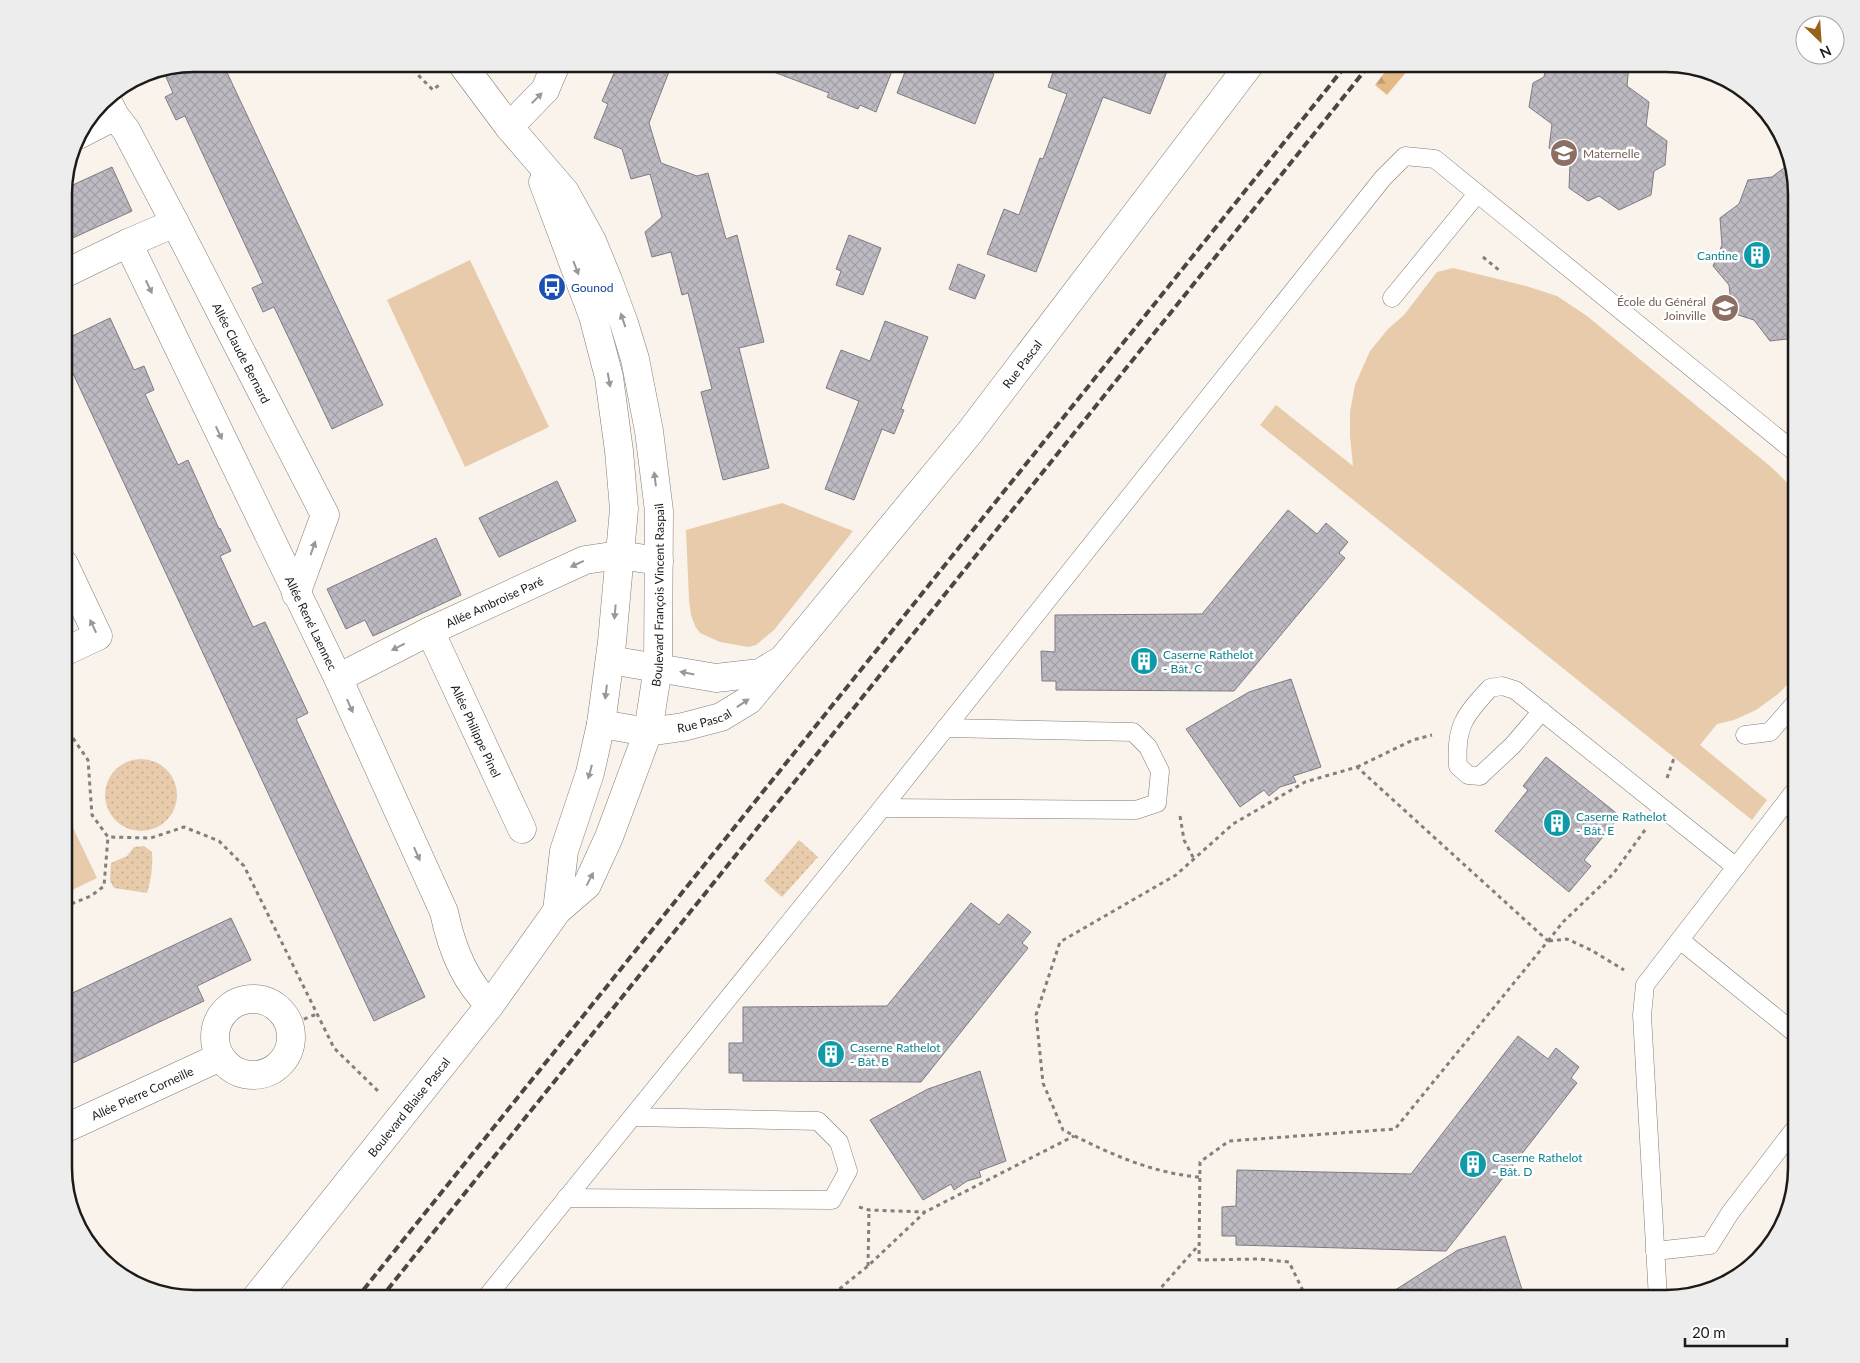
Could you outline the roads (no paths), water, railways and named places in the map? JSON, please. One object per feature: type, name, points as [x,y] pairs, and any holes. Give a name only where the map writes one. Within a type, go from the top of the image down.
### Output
[{"type":"street","name":"Rue Pascal","points":[[601,724],[648,732],[683,727],[721,717],[748,700],[784,659],[970,432],[1244,72]]},
{"type":"street","name":"Boulevard François Vincent Raspail","points":[[453,73],[509,127],[565,192],[592,241],[624,323],[635,359],[649,431],[659,511],[658,667],[648,732]]},
{"type":"street","points":[[509,127],[545,90],[552,73]]},
{"type":"street","name":"Allée Claude Bernard","points":[[111,107],[126,130],[176,223],[325,515],[296,594]]},
{"type":"street","name":"Boulevard François Vincent Raspail","points":[[534,157],[593,316],[609,377],[619,451],[624,509],[610,660],[601,724]]},
{"type":"street","points":[[73,270],[128,243],[176,223]]},
{"type":"street","name":"Allée René Laennec","points":[[128,243],[338,678],[444,912],[449,937],[462,965],[476,992],[490,1005]]},
{"type":"street","name":"Allée Ambroise Paré","points":[[338,678],[430,631],[585,560],[619,555],[659,561]]},
{"type":"street","points":[[73,583],[98,636],[73,648]]},
{"type":"street","name":"Allée Philippe Pinel","points":[[430,631],[522,829]]},
{"type":"street","name":"Rue Pascal","points":[[610,660],[716,678],[760,673],[784,659]]},
{"type":"street","name":"Boulevard Blaise Pascal","points":[[557,911],[564,851],[590,773],[601,724]]},
{"type":"street","name":"Boulevard Blaise Pascal","points":[[262,1290],[490,1005],[557,911],[587,885],[609,837],[648,732]]},
{"type":"street","points":[[250,999],[262,1000],[274,1005],[284,1014],[289,1025],[291,1038],[289,1050],[283,1061],[274,1070],[250,1076],[238,1073],[220,1057],[216,1045],[215,1032],[219,1020],[226,1010],[237,1002],[250,999]]},
{"type":"street","name":"Allée Pierre Corneille","points":[[73,1125],[220,1057]]},
{"type":"lane","points":[[491,1290],[882,808],[1377,186],[1405,156],[1435,159],[1788,447]]},
{"type":"lane","points":[[1392,298],[1477,194]]},
{"type":"lane","points":[[1542,711],[1513,745],[1480,776],[1468,775],[1458,766],[1457,745],[1460,728],[1474,705],[1490,688],[1502,686],[1515,690],[1542,711],[1736,867]]},
{"type":"lane","points":[[1745,735],[1770,732],[1788,711]]},
{"type":"lane","points":[[882,808],[1136,810],[1158,803],[1160,771],[1148,747],[1133,732],[945,728]]},
{"type":"lane","points":[[1657,1290],[1642,1015],[1645,985],[1788,799]]},
{"type":"lane","points":[[1680,940],[1788,1028]]},
{"type":"lane","points":[[566,1198],[832,1200],[848,1171],[839,1142],[818,1121],[633,1117]]},
{"type":"lane","points":[[1655,1251],[1710,1245],[1730,1213],[1788,1137]]},
{"type":"railway","points":[[363,1290],[1340,72]]},
{"type":"railway","points":[[387,1290],[1363,72]]},
{"type":"place","name":"Maternelle","points":[[1564,153]]},
{"type":"place","name":"Cantine","points":[[1757,255]]},
{"type":"place","name":"Gounod","points":[[552,287]]},
{"type":"place","name":"École du Général Joinville","points":[[1725,308]]},
{"type":"place","name":"Caserne Rathelot - Bât. C","points":[[1144,661]]},
{"type":"place","name":"Caserne Rathelot - Bât. E","points":[[1557,823]]},
{"type":"place","name":"Caserne Rathelot - Bât. B","points":[[831,1054]]},
{"type":"place","name":"Caserne Rathelot - Bât. D","points":[[1473,1164]]}]
